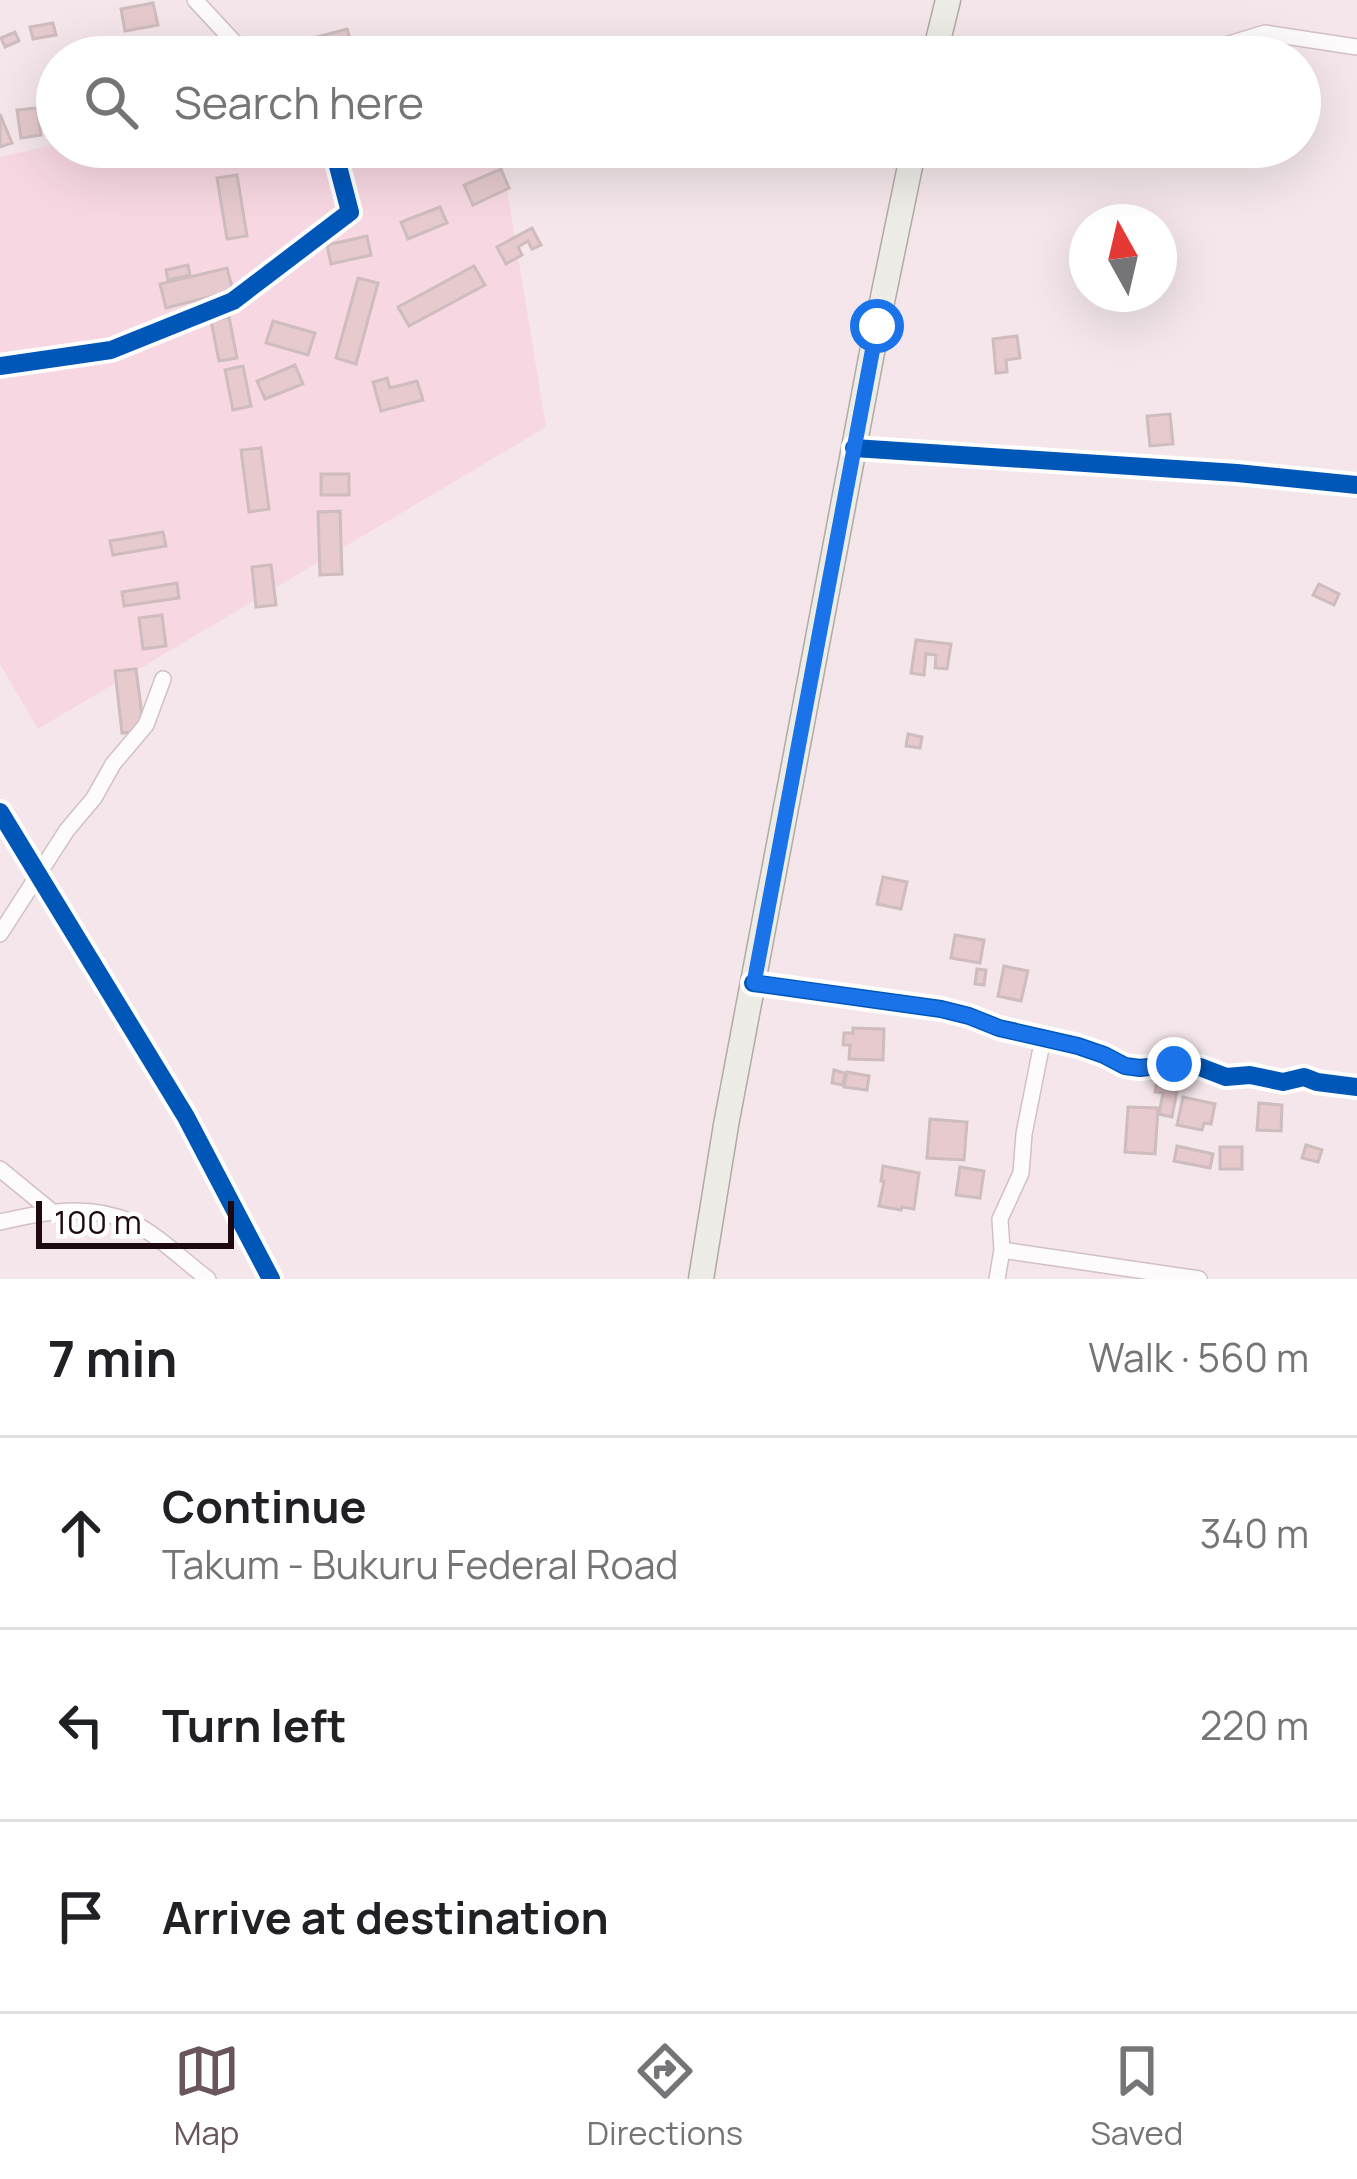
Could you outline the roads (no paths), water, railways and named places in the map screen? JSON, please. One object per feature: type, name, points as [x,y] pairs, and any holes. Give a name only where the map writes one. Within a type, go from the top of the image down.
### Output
[{"type":"main road","points":[[939,36],[947,0]]},
{"type":"main road","points":[[701,1279],[726,1125],[910,168]]},
{"type":"street","points":[[195,0],[228,36]]},
{"type":"street","points":[[1255,36],[1285,36]]},
{"type":"street","points":[[1321,42],[1357,47]]},
{"type":"street","points":[[0,366],[112,350],[233,301],[350,212],[339,168]]},
{"type":"street","points":[[854,448],[1357,485]]},
{"type":"street","points":[[0,934],[67,830],[94,798],[112,764],[146,725],[163,679]]},
{"type":"street","points":[[0,812],[186,1117],[271,1279]]},
{"type":"street","points":[[754,983],[941,1009],[1091,1051],[1125,1066],[1174,1064],[1226,1077],[1250,1075],[1282,1082],[1304,1077],[1357,1087]]},
{"type":"street","points":[[997,1279],[1000,1219],[1021,1173],[1042,1038]]},
{"type":"street","points":[[0,1169],[50,1210]]},
{"type":"street","points":[[0,1222],[50,1210],[98,1212],[134,1223],[208,1279]]},
{"type":"street","points":[[1002,1250],[1199,1279]]}]
